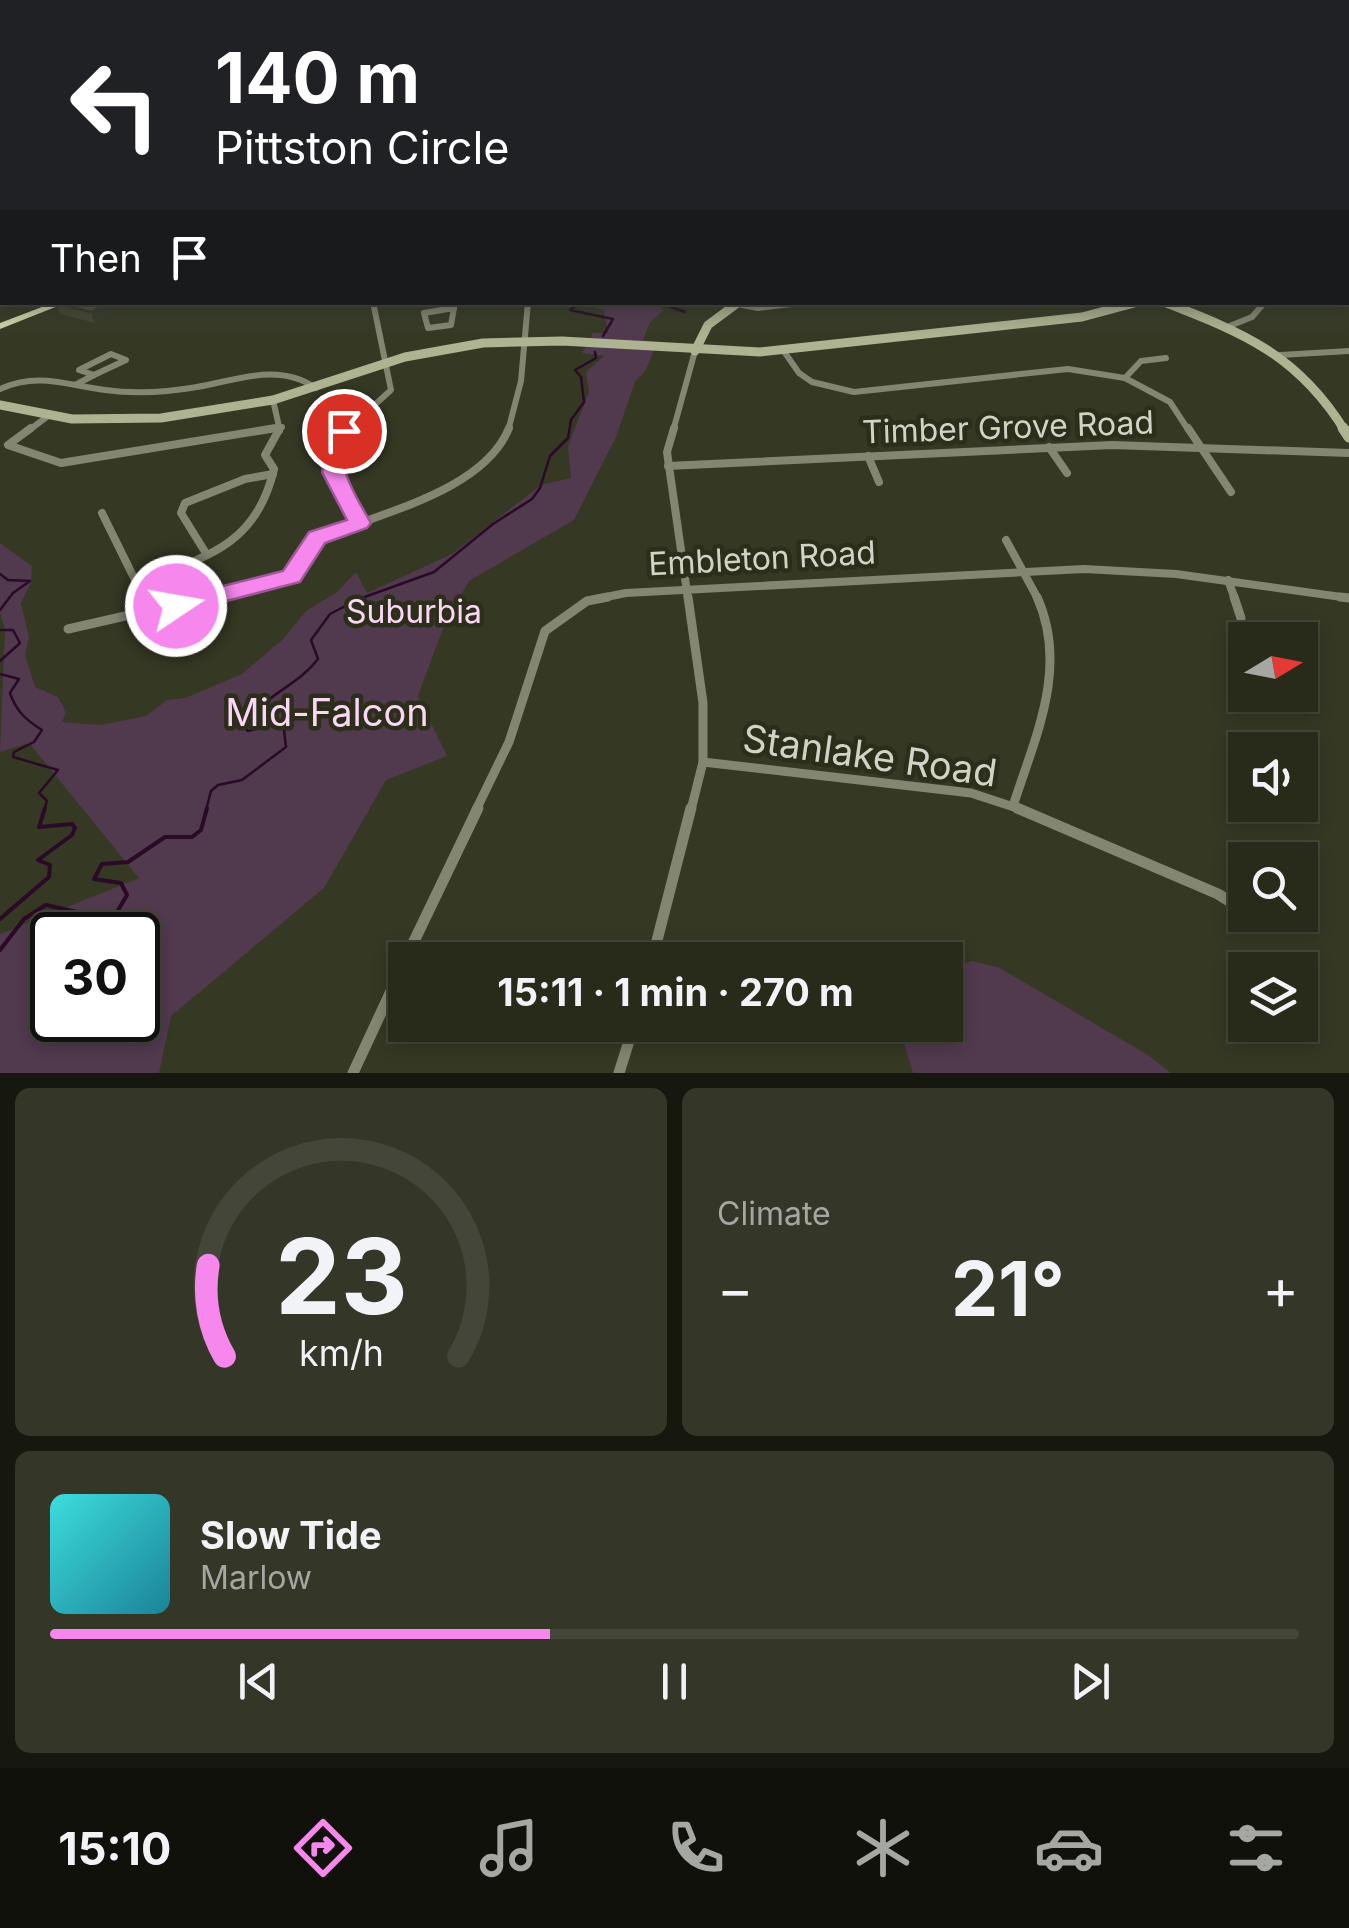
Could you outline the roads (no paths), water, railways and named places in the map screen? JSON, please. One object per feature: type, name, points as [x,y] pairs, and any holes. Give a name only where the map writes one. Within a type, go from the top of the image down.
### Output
[{"type":"main road","points":[[0,326],[56,305]]},
{"type":"street","points":[[360,523],[332,472],[339,437],[390,390],[373,305]]},
{"type":"street","points":[[68,629],[282,580],[297,572],[317,538],[404,508],[496,454],[515,412],[528,305]]},
{"type":"street","points":[[657,942],[692,818],[703,762],[703,703],[668,466],[670,433],[704,330],[735,305]]},
{"type":"street","points":[[746,305],[783,305]]},
{"type":"street","points":[[0,405],[48,416],[161,418],[274,400],[384,364],[462,346],[524,340],[695,352],[783,350],[1082,316],[1126,305]]},
{"type":"street","points":[[1172,305],[1227,327],[1280,355],[1323,392],[1349,437]]},
{"type":"street","points":[[1227,327],[1252,317],[1263,305]]},
{"type":"street","points":[[455,306],[451,325],[428,328],[424,313],[455,306]]},
{"type":"street","points":[[783,350],[799,373],[812,382],[854,392],[1061,369],[1086,369],[1125,378],[1170,402],[1231,492]]},
{"type":"street","points":[[1280,355],[1349,351]]},
{"type":"street","points":[[77,384],[94,376],[126,360],[112,354],[79,370],[94,376]]},
{"type":"street","points":[[1125,378],[1141,361],[1166,358]]},
{"type":"street","points":[[0,390],[31,376],[105,390],[187,388],[275,374],[308,381],[316,388]]},
{"type":"street","points":[[136,582],[207,555],[253,526],[267,504],[273,474],[265,455],[277,442],[282,427],[274,400]]},
{"type":"street","points":[[48,416],[8,446],[60,464],[282,427]]},
{"type":"street","points":[[1049,447],[1067,473]]},
{"type":"street","name":"Timber Grove Road","points":[[668,466],[1049,447],[1201,447],[1349,453]]},
{"type":"street","points":[[868,456],[879,482]]},
{"type":"street","points":[[207,555],[181,513],[185,503],[245,479],[273,474]]},
{"type":"street","points":[[102,513],[136,582],[140,614]]},
{"type":"street","points":[[1006,540],[1050,632],[1052,670],[1012,806]]},
{"type":"street","name":"Embleton Road","points":[[414,942],[509,742],[545,632],[571,609],[605,596],[1023,570],[1115,570],[1228,580],[1349,598]]},
{"type":"street","points":[[1228,580],[1240,618]]},
{"type":"street","name":"Stanlake Road","points":[[703,762],[920,784],[971,793],[1012,806],[1228,901]]},
{"type":"street","name":"Embleton Road","points":[[353,1073],[388,997]]},
{"type":"street","points":[[619,1073],[629,1042]]},
{"type":"waterway","points":[[577,305],[570,310],[613,319],[603,336]]},
{"type":"waterway","points":[[665,305],[685,312]]},
{"type":"waterway","points":[[206,810],[211,791],[218,785],[242,780],[286,747],[283,722],[248,731],[244,727],[260,707],[318,659],[311,640],[330,614],[359,599],[434,572],[493,524],[532,499],[540,488],[550,456],[568,438],[571,420],[584,402],[581,377],[575,370],[596,358],[595,352]]},
{"type":"waterway","points":[[0,574],[8,580],[30,581],[13,593],[0,610]]},
{"type":"waterway","points":[[0,630],[13,630],[20,643],[0,661]]},
{"type":"waterway","points":[[0,674],[19,679],[10,693],[12,699],[22,714],[42,730],[34,742],[14,752],[13,757],[58,770],[39,793],[47,801],[44,810]]},
{"type":"waterway","points":[[0,919],[49,877],[50,865],[38,860],[72,835],[75,828],[72,824],[39,827],[45,808]]},
{"type":"waterway","points":[[0,950],[24,919],[46,905],[90,915],[117,912],[127,895],[121,883],[94,879],[102,864],[128,862],[165,837],[192,837],[201,830],[207,808]]},
{"type":"park label","name":"Suburbia","points":[[414,611]]},
{"type":"park label","name":"Mid-Falcon","points":[[327,712]]}]
